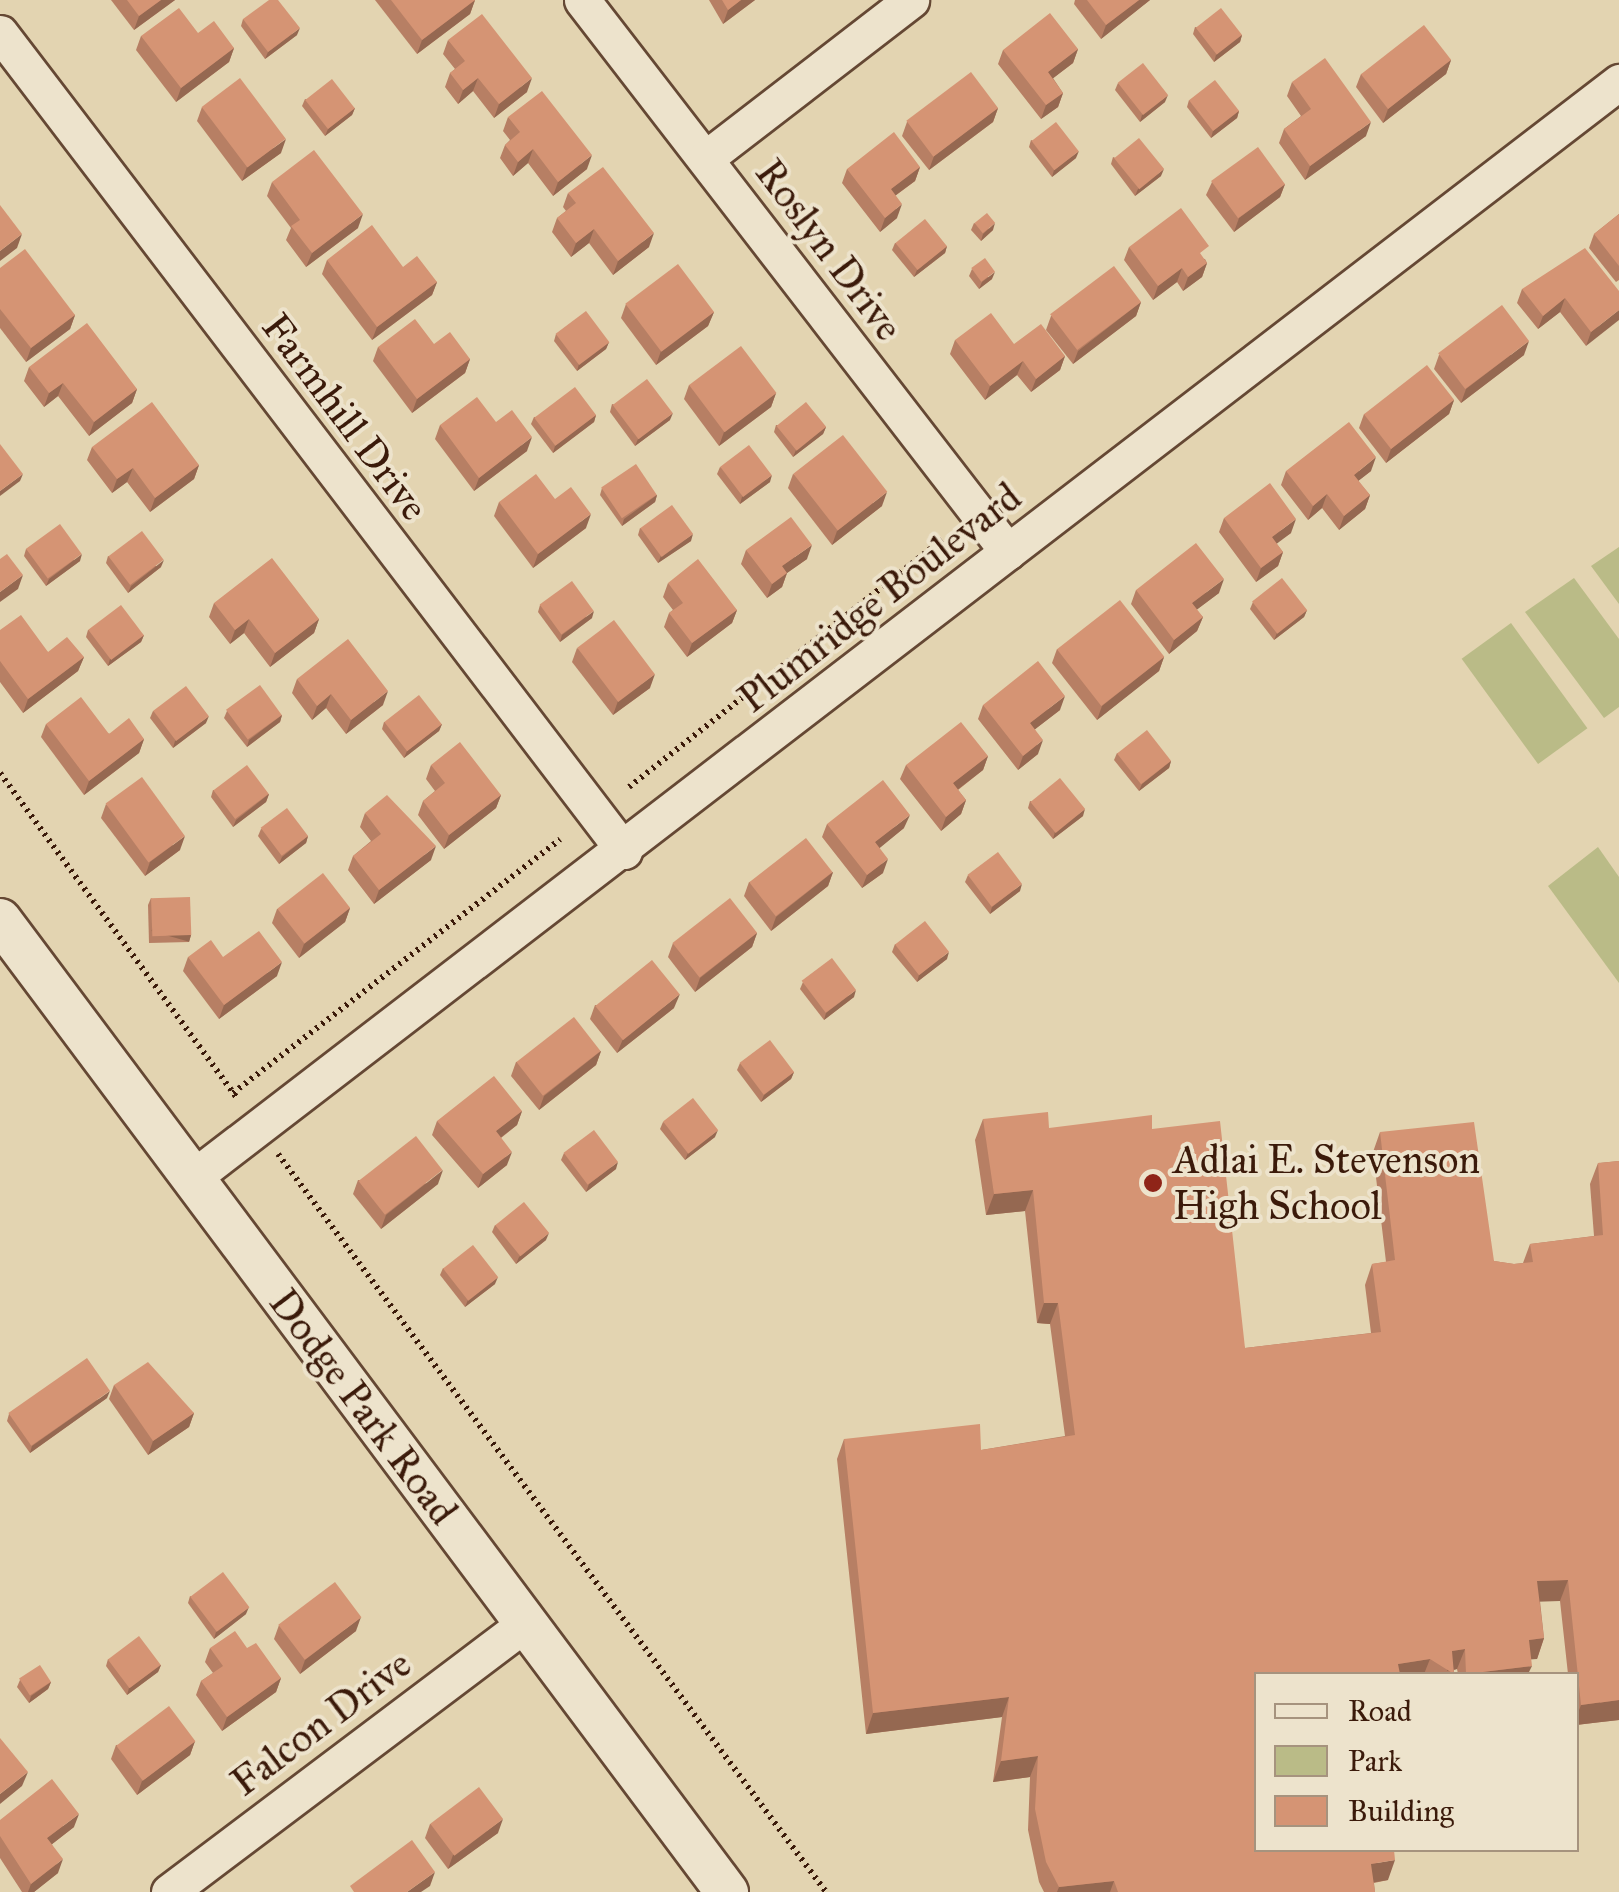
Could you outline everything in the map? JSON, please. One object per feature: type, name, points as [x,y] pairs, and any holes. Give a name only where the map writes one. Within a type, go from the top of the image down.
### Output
[{"type":"street","name":"Roslyn Drive","points":[[582,0],[1008,552]]},
{"type":"street","points":[[706,158],[911,0]]},
{"type":"street","name":"Farmhill Drive","points":[[0,33],[624,851]]},
{"type":"street","name":"Plumridge Boulevard","points":[[191,1179],[624,851],[1619,82]]},
{"type":"street","name":"Dodge Park Road","points":[[0,920],[728,1892]]},
{"type":"street","name":"Falcon Drive","points":[[169,1892],[526,1622]]},
{"type":"path","points":[[629,787],[942,540]]},
{"type":"path","points":[[0,773],[243,1106]]},
{"type":"path","points":[[234,1093],[560,840]]},
{"type":"path","points":[[273,1147],[826,1892]]},
{"type":"green space","points":[[1619,547],[1619,604],[1591,566]]},
{"type":"green space","points":[[1574,578],[1619,639],[1619,707],[1604,718],[1525,612]]},
{"type":"green space","points":[[1511,623],[1587,728],[1538,764],[1462,659]]},
{"type":"green space","points":[[1598,847],[1619,877],[1619,983],[1548,886]]},
{"type":"building","points":[[127,0],[161,0],[139,16]]},
{"type":"building","points":[[269,0],[278,0],[300,28],[268,52],[243,19]]},
{"type":"building","points":[[391,0],[475,0],[422,40]]},
{"type":"building","points":[[722,0],[741,0],[728,10]]},
{"type":"building","points":[[1087,0],[1139,0],[1106,25]]},
{"type":"building","points":[[179,8],[198,33],[214,21],[234,48],[181,88],[141,36]]},
{"type":"building","points":[[1221,8],[1242,35],[1217,54],[1196,28]]},
{"type":"building","points":[[1050,13],[1078,49],[1048,72],[1063,93],[1046,105],[1003,50]]},
{"type":"building","points":[[482,14],[532,78],[499,104],[478,78],[463,90],[450,73],[465,61],[448,40]]},
{"type":"building","points":[[1424,25],[1451,60],[1388,109],[1361,74]]},
{"type":"building","points":[[1325,58],[1371,122],[1310,166],[1284,129],[1311,109],[1292,82]]},
{"type":"building","points":[[1143,63],[1168,95],[1143,115],[1118,83]]},
{"type":"building","points":[[971,72],[998,108],[933,157],[906,121]]},
{"type":"building","points":[[240,78],[286,139],[247,168],[202,107]]},
{"type":"building","points":[[332,79],[355,108],[328,129],[305,100]]},
{"type":"building","points":[[1215,80],[1239,111],[1213,131],[1189,100]]},
{"type":"building","points":[[542,91],[592,155],[558,182],[533,149],[518,162],[505,145],[520,132],[508,117]]},
{"type":"building","points":[[1056,122],[1079,151],[1054,170],[1032,141]]},
{"type":"building","points":[[894,132],[920,167],[891,189],[902,204],[885,218],[847,169]]},
{"type":"building","points":[[1139,138],[1164,169],[1139,189],[1114,158]]},
{"type":"building","points":[[1258,147],[1285,184],[1238,218],[1211,181]]},
{"type":"building","points":[[314,150],[363,214],[312,253],[291,226],[300,220],[272,182]]},
{"type":"building","points":[[603,167],[654,233],[618,261],[594,229],[576,243],[557,218],[576,203],[568,193]]},
{"type":"building","points":[[0,205],[22,234],[0,251]]},
{"type":"building","points":[[1181,208],[1209,246],[1200,253],[1207,263],[1188,277],[1182,268],[1158,286],[1129,247]]},
{"type":"building","points":[[987,213],[995,223],[983,233],[975,223]]},
{"type":"building","points":[[1619,214],[1619,266],[1594,234]]},
{"type":"building","points":[[925,219],[947,246],[917,270],[895,243]]},
{"type":"building","points":[[372,225],[403,267],[417,256],[437,282],[377,327],[327,260]]},
{"type":"building","points":[[1585,248],[1619,291],[1619,310],[1591,332],[1565,298],[1543,316],[1522,289]]},
{"type":"building","points":[[25,249],[75,315],[31,348],[0,309],[0,268]]},
{"type":"building","points":[[985,258],[995,272],[981,282],[971,268]]},
{"type":"building","points":[[678,264],[714,312],[661,352],[625,304]]},
{"type":"building","points":[[1114,266],[1141,302],[1077,350],[1050,314]]},
{"type":"building","points":[[1502,305],[1529,341],[1465,389],[1438,353]]},
{"type":"building","points":[[586,311],[609,342],[579,365],[556,334]]},
{"type":"building","points":[[991,313],[1014,344],[1041,324],[1065,356],[1036,379],[1023,361],[990,386],[955,340]]},
{"type":"building","points":[[415,319],[434,344],[450,332],[470,359],[417,399],[378,347]]},
{"type":"building","points":[[87,323],[137,389],[94,422],[63,383],[49,393],[29,367]]},
{"type":"building","points":[[741,346],[777,393],[725,432],[689,385]]},
{"type":"building","points":[[1427,365],[1454,400],[1391,449],[1364,414]]},
{"type":"building","points":[[647,379],[673,413],[639,439],[613,405]]},
{"type":"building","points":[[575,387],[596,415],[555,446],[534,418]]},
{"type":"building","points":[[477,397],[496,422],[512,410],[532,437],[479,478],[440,425]]},
{"type":"building","points":[[152,402],[199,465],[155,498],[133,468],[117,479],[92,447]]},
{"type":"building","points":[[806,402],[826,427],[797,451],[776,426]]},
{"type":"building","points":[[1349,422],[1376,457],[1354,475],[1370,495],[1344,516],[1327,494],[1313,506],[1286,471]]},
{"type":"building","points":[[843,435],[887,492],[838,531],[793,474]]},
{"type":"building","points":[[0,444],[23,474],[0,491]]},
{"type":"building","points":[[749,445],[772,475],[743,497],[720,467]]},
{"type":"building","points":[[636,464],[657,495],[622,518],[601,487]]},
{"type":"building","points":[[536,474],[555,499],[571,487],[591,514],[538,554],[499,502]]},
{"type":"building","points":[[1270,483],[1296,519],[1272,537],[1283,552],[1261,568],[1224,518]]},
{"type":"building","points":[[672,505],[693,534],[662,557],[640,528]]},
{"type":"building","points":[[791,517],[812,545],[782,566],[787,573],[772,584],[746,550]]},
{"type":"building","points":[[60,524],[82,554],[48,579],[26,549]]},
{"type":"building","points":[[142,531],[164,560],[130,585],[108,556]]},
{"type":"building","points":[[1196,543],[1224,579],[1192,603],[1203,617],[1174,640],[1136,590]]},
{"type":"building","points":[[7,554],[23,575],[0,592],[0,559]]},
{"type":"building","points":[[272,558],[319,619],[275,653],[249,619],[235,630],[214,603]]},
{"type":"building","points":[[698,559],[737,610],[692,643],[669,613],[683,603],[668,583]]},
{"type":"building","points":[[1282,578],[1307,610],[1277,634],[1252,601]]},
{"type":"building","points":[[572,581],[594,611],[561,634],[540,605]]},
{"type":"building","points":[[1120,600],[1164,657],[1101,706],[1057,649]]},
{"type":"building","points":[[121,605],[144,635],[111,660],[88,630]]},
{"type":"building","points":[[21,615],[48,652],[67,637],[84,657],[28,699],[0,661],[0,630]]},
{"type":"building","points":[[614,620],[655,674],[618,702],[577,648]]},
{"type":"building","points":[[348,639],[388,691],[351,720],[331,694],[317,706],[297,679]]},
{"type":"building","points":[[1038,661],[1065,696],[1030,723],[1043,740],[1023,756],[983,705]]},
{"type":"building","points":[[260,685],[282,715],[248,740],[226,710]]},
{"type":"building","points":[[186,686],[209,716],[176,741],[153,711]]},
{"type":"building","points":[[419,695],[442,724],[407,751],[384,722]]},
{"type":"building","points":[[81,697],[109,734],[129,718],[144,739],[89,781],[46,724]]},
{"type":"building","points":[[961,722],[988,756],[953,783],[966,800],[946,817],[906,765]]},
{"type":"building","points":[[1147,730],[1171,761],[1141,784],[1117,753]]},
{"type":"building","points":[[460,742],[501,795],[449,835],[423,801],[445,783],[431,765]]},
{"type":"building","points":[[247,765],[269,794],[235,819],[213,790]]},
{"type":"building","points":[[142,777],[185,836],[149,863],[106,803]]},
{"type":"building","points":[[1060,778],[1085,809],[1056,833],[1030,802]]},
{"type":"building","points":[[883,780],[910,815],[875,842],[888,859],[867,875],[827,824]]},
{"type":"building","points":[[387,795],[436,846],[379,890],[353,856],[381,834],[365,813]]},
{"type":"building","points":[[287,808],[308,836],[282,856],[261,828]]},
{"type":"building","points":[[806,838],[832,872],[776,916],[749,882]]},
{"type":"building","points":[[998,852],[1022,884],[992,907],[968,875]]},
{"type":"building","points":[[323,873],[350,908],[304,943],[277,909]]},
{"type":"building","points":[[190,897],[191,935],[152,936],[151,898]]},
{"type":"building","points":[[730,898],[757,933],[700,978],[672,943]]},
{"type":"building","points":[[925,921],[949,952],[919,975],[895,944]]},
{"type":"building","points":[[259,931],[282,962],[224,1005],[188,957],[211,940],[223,957]]},
{"type":"building","points":[[832,958],[856,990],[826,1013],[802,981]]},
{"type":"building","points":[[652,960],[680,994],[623,1040],[595,1006]]},
{"type":"building","points":[[574,1017],[600,1051],[543,1096],[516,1062]]},
{"type":"building","points":[[770,1040],[794,1072],[764,1095],[740,1063]]},
{"type":"building","points":[[494,1076],[522,1111],[496,1131],[512,1152],[483,1174],[437,1121]]},
{"type":"building","points":[[693,1098],[718,1130],[688,1154],[663,1121]]},
{"type":"building","points":[[1048,1112],[1049,1128],[1152,1115],[1152,1129],[1220,1121],[1245,1348],[1381,1332],[1372,1264],[1395,1260],[1380,1132],[1474,1122],[1494,1261],[1514,1264],[1533,1262],[1530,1244],[1603,1235],[1598,1163],[1619,1161],[1619,1700],[1581,1705],[1568,1580],[1537,1581],[1544,1638],[1529,1640],[1532,1666],[1466,1672],[1465,1649],[1452,1651],[1454,1672],[1430,1659],[1398,1664],[1400,1672],[1254,1672],[1254,1852],[1394,1852],[1395,1860],[1371,1864],[1375,1892],[1118,1892],[1114,1881],[1059,1887],[1046,1862],[1035,1809],[1038,1756],[1001,1761],[1009,1697],[873,1713],[844,1439],[980,1424],[981,1450],[1075,1435],[1058,1303],[1044,1303],[1033,1190],[994,1194],[983,1119]]},
{"type":"building","points":[[594,1130],[618,1162],[588,1185],[564,1153]]},
{"type":"building","points":[[416,1136],[442,1170],[385,1215],[358,1181]]},
{"type":"building","points":[[524,1202],[549,1233],[520,1256],[495,1225]]},
{"type":"building","points":[[473,1245],[498,1277],[468,1301],[443,1268]]},
{"type":"building","points":[[87,1358],[110,1391],[31,1446],[8,1413]]},
{"type":"building","points":[[148,1362],[194,1413],[153,1441],[114,1385]]},
{"type":"building","points":[[223,1572],[249,1607],[217,1632],[190,1597]]},
{"type":"building","points":[[335,1582],[361,1617],[305,1660],[278,1625]]},
{"type":"building","points":[[235,1631],[247,1648],[256,1643],[281,1678],[227,1717],[201,1681],[223,1666],[210,1648]]},
{"type":"building","points":[[139,1636],[161,1665],[130,1688],[108,1659]]},
{"type":"building","points":[[40,1665],[51,1682],[30,1695],[19,1679]]},
{"type":"building","points":[[169,1706],[195,1741],[143,1781],[116,1746]]},
{"type":"building","points":[[0,1738],[28,1772],[0,1794]]},
{"type":"building","points":[[52,1779],[79,1814],[47,1838],[63,1859],[31,1884],[0,1836],[0,1820]]},
{"type":"building","points":[[479,1787],[503,1819],[454,1856],[430,1824]]},
{"type":"building","points":[[412,1840],[435,1872],[407,1892],[354,1892],[350,1886]]},
{"type":"place","name":"Adlai E. Stevenson High School","points":[[1153,1183]]}]
